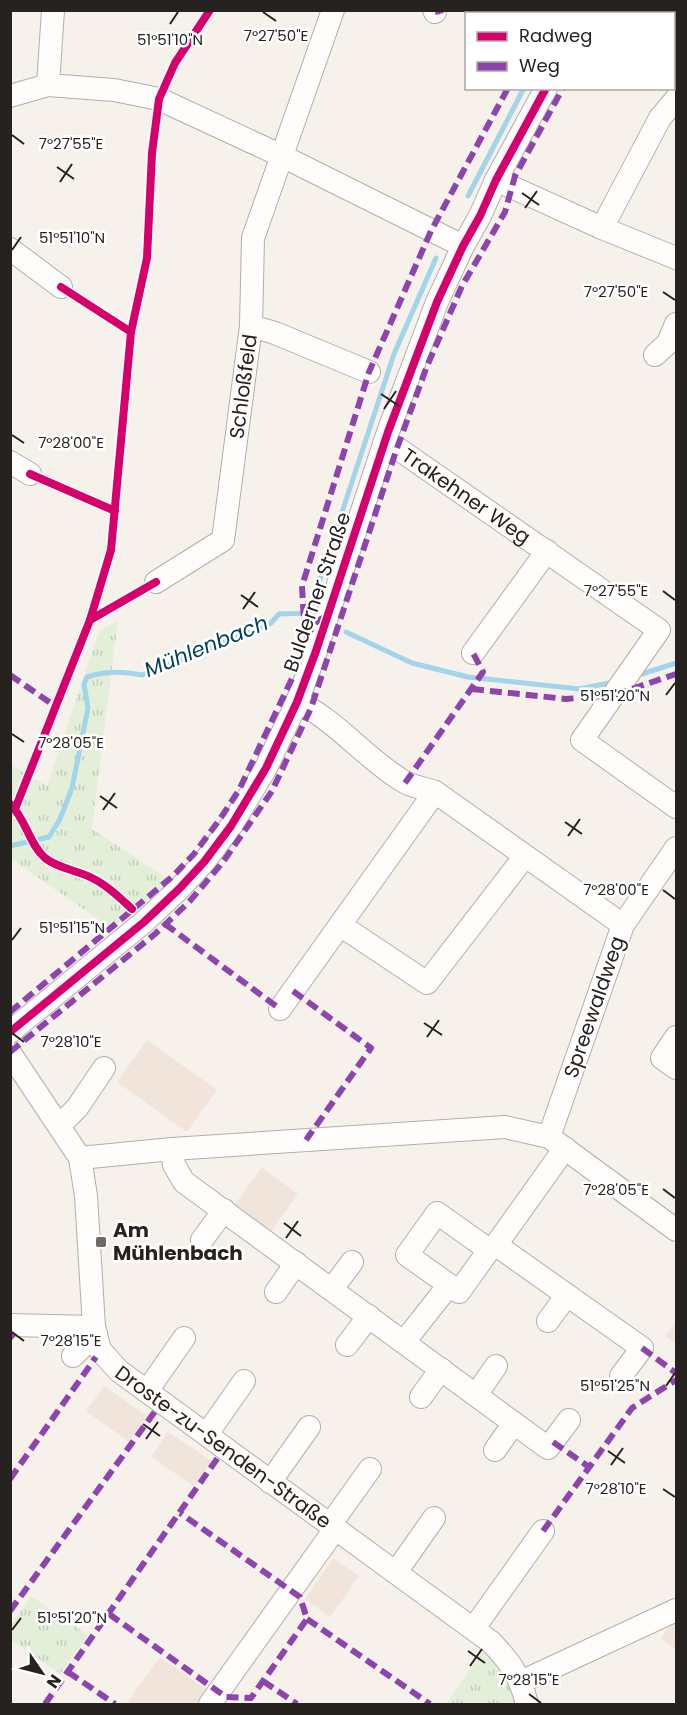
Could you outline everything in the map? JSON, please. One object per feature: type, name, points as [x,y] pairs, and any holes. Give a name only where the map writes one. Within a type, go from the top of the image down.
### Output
[{"type":"street","points":[[48,85],[53,10]]},
{"type":"street","name":"Schloßfeld","points":[[156,582],[223,540],[251,326],[254,238],[333,10]]},
{"type":"street","points":[[10,96],[48,85],[114,90],[159,99],[282,156],[463,246]]},
{"type":"street","name":"Bulderner Straße","points":[[10,1032],[144,922],[179,889],[231,826],[266,768],[297,702],[316,651],[384,444],[425,331],[463,246],[545,90]]},
{"type":"street","points":[[602,228],[660,118],[676,99]]},
{"type":"street","points":[[496,180],[602,228],[676,258]]},
{"type":"street","points":[[10,249],[61,287]]},
{"type":"street","points":[[655,356],[668,344],[676,324]]},
{"type":"street","points":[[251,326],[275,333],[369,372]]},
{"type":"street","name":"Trakehner Weg","points":[[384,444],[397,448],[659,630],[582,740],[676,807]]},
{"type":"street","points":[[10,462],[30,474]]},
{"type":"street","name":"Trakehner Weg","points":[[473,654],[547,551]]},
{"type":"street","name":"Spreewaldweg","points":[[297,702],[311,708],[373,760],[405,783],[435,792],[623,925],[557,1143]]},
{"type":"street","points":[[280,1009],[435,792]]},
{"type":"street","points":[[623,925],[676,848]]},
{"type":"street","points":[[340,924],[427,983],[525,856]]},
{"type":"street","points":[[676,1037],[662,1058],[676,1068]]},
{"type":"street","name":"Droste-zu-Senden-Straße","points":[[10,1053],[80,1158],[86,1196],[95,1330],[100,1350],[119,1371],[147,1391],[201,1437],[270,1482],[474,1628],[510,1662],[521,1682],[527,1704]]},
{"type":"street","points":[[60,1125],[77,1108],[104,1068]]},
{"type":"street","points":[[80,1158],[172,1149],[505,1127],[557,1143],[675,1226]]},
{"type":"street","points":[[557,1143],[493,1247],[459,1292],[407,1255],[437,1213],[493,1247],[567,1295],[642,1348],[621,1376]]},
{"type":"street","points":[[172,1149],[174,1165],[184,1182],[548,1448],[569,1420]]},
{"type":"street","points":[[202,1240],[224,1210]]},
{"type":"street","points":[[332,1289],[352,1262]]},
{"type":"street","points":[[276,1292],[296,1263]]},
{"type":"street","points":[[404,1342],[449,1285]]},
{"type":"street","points":[[548,1321],[567,1295]]},
{"type":"street","points":[[347,1345],[369,1316]]},
{"type":"street","points":[[10,1325],[95,1330]]},
{"type":"street","points":[[73,1356],[95,1330]]},
{"type":"street","points":[[147,1391],[184,1338]]},
{"type":"street","points":[[476,1395],[496,1366]]},
{"type":"street","points":[[421,1397],[441,1369]]},
{"type":"street","points":[[201,1437],[244,1381]]},
{"type":"street","points":[[495,1450],[514,1424]]},
{"type":"street","points":[[270,1482],[309,1427]]},
{"type":"street","points":[[210,1704],[333,1527],[370,1469]]},
{"type":"street","points":[[396,1572],[434,1518]]},
{"type":"street","points":[[474,1628],[543,1532]]},
{"type":"street","points":[[521,1682],[676,1610]]},
{"type":"shaded area","points":[[147,1040],[217,1090],[187,1132],[117,1082]]},
{"type":"shaded area","points":[[262,1167],[298,1194],[267,1237],[231,1210]]},
{"type":"shaded area","points":[[676,1320],[676,1344],[665,1336]]},
{"type":"shaded area","points":[[104,1386],[147,1416],[129,1442],[86,1411]]},
{"type":"shaded area","points":[[168,1432],[212,1461],[194,1486],[151,1457]]},
{"type":"shaded area","points":[[333,1558],[359,1576],[330,1617],[305,1599]]},
{"type":"shaded area","points":[[676,1623],[676,1650],[661,1639],[670,1625]]},
{"type":"shaded area","points":[[160,1657],[211,1693],[203,1704],[126,1704]]},
{"type":"green space","points":[[118,621],[92,829],[173,882],[111,928],[11,859],[11,765],[47,786],[99,631]]},
{"type":"green space","points":[[31,1596],[88,1635],[60,1674],[11,1640],[11,1625]]},
{"type":"green space","points":[[484,1650],[516,1680],[521,1704],[446,1704]]},
{"type":"waterway","points":[[468,196],[523,90]]},
{"type":"waterway","points":[[309,613],[394,354],[436,258]]},
{"type":"waterway","name":"Mühlenbach","points":[[10,846],[49,837],[60,819],[72,788],[88,708],[84,684],[87,677],[114,672],[142,675],[270,624],[279,614],[309,613],[314,615]]},
{"type":"waterway","name":"Mühlenbach","points":[[346,632],[412,663],[468,677],[579,689],[609,683]]},
{"type":"waterway","name":"Mühlenbach","points":[[642,674],[676,663]]},
{"type":"marked path","points":[[435,12],[443,10]]},
{"type":"marked path","points":[[474,10],[478,12]]},
{"type":"marked path","points":[[309,633],[304,621],[302,586],[369,372],[431,231],[507,90]]},
{"type":"marked path","points":[[10,1052],[155,934],[189,902],[223,862],[272,791],[311,708],[397,448],[427,366],[462,286],[505,212],[515,176],[562,90]]},
{"type":"marked path","points":[[10,1012],[173,876],[194,854],[239,790],[297,668],[309,633],[317,621],[327,616]]},
{"type":"marked path","points":[[405,783],[483,672],[473,653]]},
{"type":"marked path","points":[[472,689],[566,699],[614,695],[676,674]]},
{"type":"marked path","points":[[10,675],[55,706]]},
{"type":"marked path","points":[[165,924],[280,1009]]},
{"type":"marked path","points":[[293,991],[371,1048],[306,1140]]},
{"type":"marked path","points":[[10,1338],[14,1333]]},
{"type":"marked path","points":[[642,1348],[676,1373]]},
{"type":"marked path","points":[[10,1479],[96,1357]]},
{"type":"marked path","points":[[543,1531],[632,1408],[676,1380]]},
{"type":"marked path","points":[[10,1611],[156,1410]]},
{"type":"marked path","points":[[553,1442],[589,1467]]},
{"type":"marked path","points":[[45,1704],[219,1456]]},
{"type":"marked path","points":[[109,1614],[226,1697],[251,1698],[307,1619],[300,1597],[180,1513]]},
{"type":"marked path","points":[[307,1619],[430,1704]]},
{"type":"marked path","points":[[68,1672],[115,1704]]},
{"type":"marked path","points":[[263,1681],[297,1704]]},
{"type":"cycle path","points":[[15,809],[90,620],[111,550],[131,332],[147,258],[152,153],[159,99],[175,63],[210,10]]},
{"type":"cycle path","points":[[10,1032],[144,922],[179,889],[204,862],[231,826],[266,768],[297,702],[316,651],[388,432],[437,302],[496,180],[545,90]]},
{"type":"cycle path","points":[[61,287],[131,332]]},
{"type":"cycle path","points":[[30,474],[115,511]]},
{"type":"cycle path","points":[[90,620],[156,582]]},
{"type":"cycle path","points":[[10,804],[20,817],[35,846],[45,858],[56,865],[98,881],[132,909]]},
{"type":"place","name":"Am Mühlenbach","points":[[101,1242]]}]
